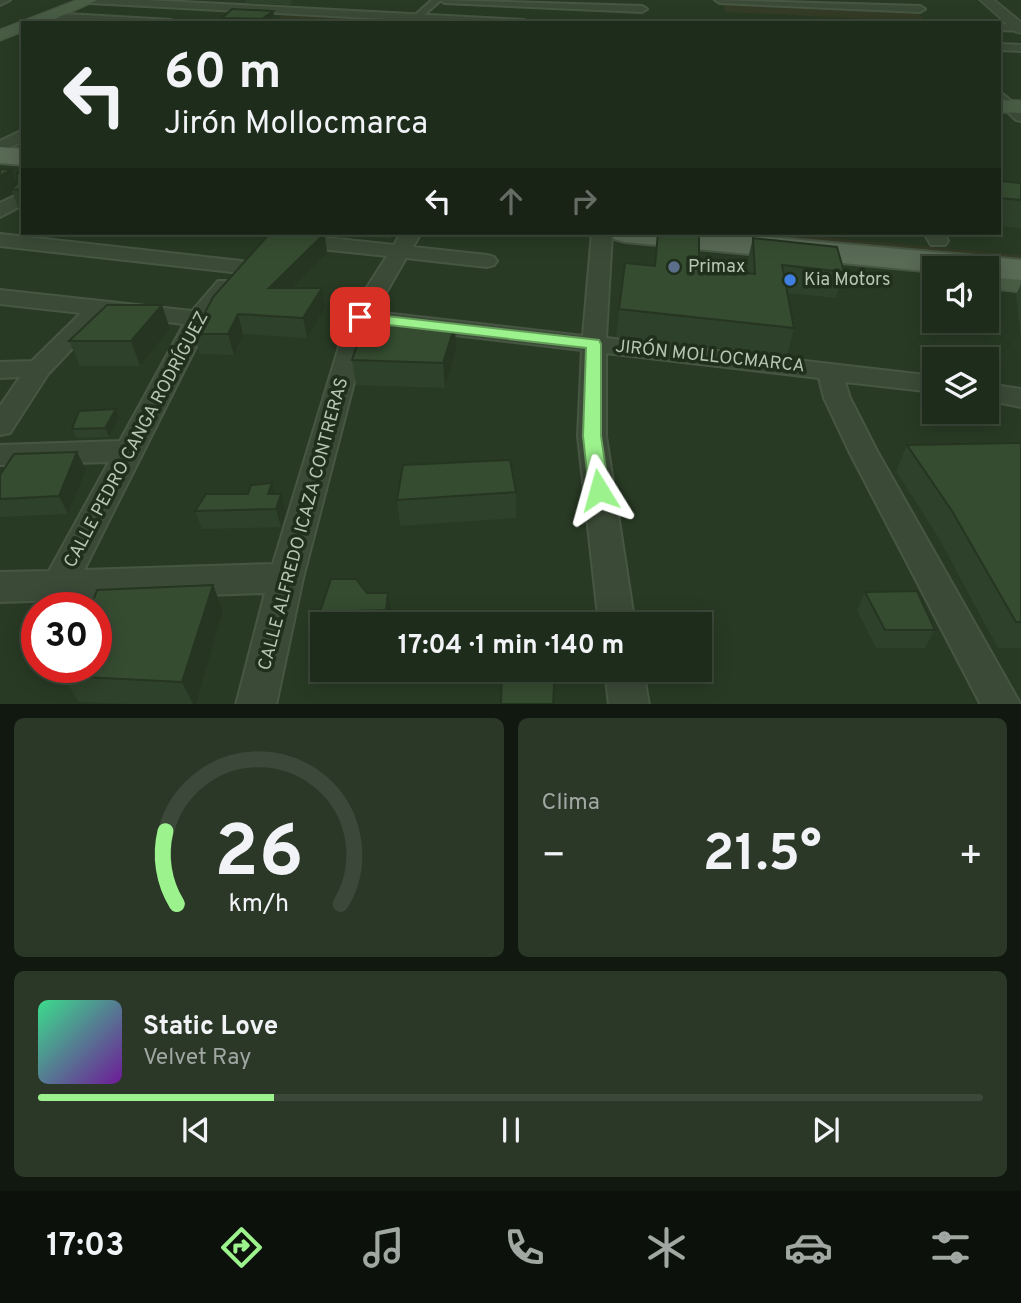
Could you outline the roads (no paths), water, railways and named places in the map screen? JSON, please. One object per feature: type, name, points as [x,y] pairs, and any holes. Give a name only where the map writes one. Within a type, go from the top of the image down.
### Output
[{"type":"main road","points":[[37,21],[90,0]]},
{"type":"main road","points":[[0,37],[21,27]]},
{"type":"main road","points":[[0,37],[21,40]]},
{"type":"main road","points":[[0,44],[21,45]]},
{"type":"main road","points":[[0,155],[21,157]]},
{"type":"main road","points":[[0,177],[21,179]]},
{"type":"main road","points":[[667,235],[858,244],[1021,270]]},
{"type":"main road","points":[[858,244],[936,237],[1021,248]]},
{"type":"main road","points":[[858,244],[922,268]]},
{"type":"main road","points":[[999,280],[1021,283]]},
{"type":"street","points":[[90,0],[450,21]]},
{"type":"street","points":[[289,10],[307,0]]},
{"type":"street","points":[[413,20],[437,0]]},
{"type":"street","points":[[445,0],[643,5]]},
{"type":"street","points":[[719,13],[719,0],[851,3],[924,13],[911,0]]},
{"type":"street","points":[[986,0],[1021,24]]},
{"type":"street","points":[[1004,0],[1021,24]]},
{"type":"street","points":[[50,16],[137,21]]},
{"type":"street","points":[[1001,27],[1021,24]]},
{"type":"street","points":[[1001,47],[1021,48]]},
{"type":"street","points":[[0,148],[21,136]]},
{"type":"street","points":[[0,211],[21,198]]},
{"type":"street","points":[[602,235],[594,344],[592,436],[615,612]]},
{"type":"street","points":[[267,239],[405,242],[487,261]]},
{"type":"street","name":"CALLE PEDRO CANGA RODRÍGUEZ","points":[[59,584],[198,319],[267,239]]},
{"type":"street","points":[[0,240],[241,267]]},
{"type":"street","name":"CALLE ALFREDO ICAZA CONTRERAS","points":[[256,704],[286,578],[360,317],[405,242]]},
{"type":"street","points":[[0,297],[198,319]]},
{"type":"street","points":[[0,426],[39,369],[97,309]]},
{"type":"street","name":"JIRÓN MOLLOCMARCA","points":[[360,317],[922,382]]},
{"type":"street","points":[[0,370],[39,369]]},
{"type":"street","points":[[829,370],[837,398],[863,451],[1001,704]]},
{"type":"street","points":[[999,394],[1021,398]]},
{"type":"street","points":[[0,455],[129,451]]},
{"type":"street","points":[[0,587],[286,578]]},
{"type":"street","points":[[626,682],[629,704]]},
{"type":"place","name":"Primax","points":[[674,267]]},
{"type":"place","name":"Kia Motors","points":[[790,280]]}]
